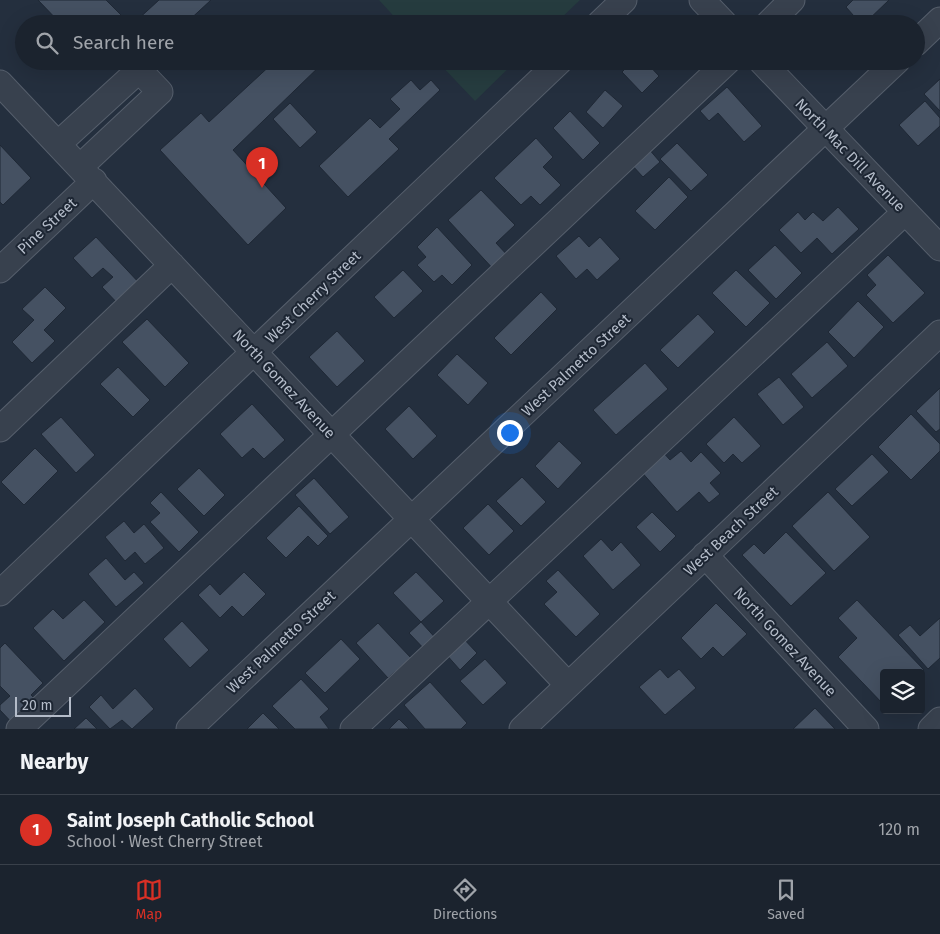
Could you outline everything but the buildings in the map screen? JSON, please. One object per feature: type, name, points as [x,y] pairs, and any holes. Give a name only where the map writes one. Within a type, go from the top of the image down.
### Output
[{"type":"street","points":[[608,15],[624,0]]},
{"type":"street","points":[[702,0],[716,15]]},
{"type":"street","points":[[777,15],[792,0]]},
{"type":"street","points":[[925,34],[940,20]]},
{"type":"street","name":"Pine Street","points":[[0,270],[160,92],[139,70],[58,144]]},
{"type":"street","name":"West Cherry Street","points":[[0,593],[551,70]]},
{"type":"street","points":[[19,729],[718,70]]},
{"type":"street","name":"North Mac Dill Avenue","points":[[769,70],[940,248]]},
{"type":"street","name":"West Palmetto Street","points":[[190,729],[888,70]]},
{"type":"street","name":"North Gomez Avenue","points":[[5,98],[58,144],[87,174],[568,685]]},
{"type":"street","points":[[353,729],[490,603],[905,212]]},
{"type":"street","points":[[0,429],[172,265]]},
{"type":"street","name":"West Beach Street","points":[[522,729],[940,333]]},
{"type":"street","name":"North Gomez Avenue","points":[[705,555],[866,729]]},
{"type":"street","points":[[931,729],[940,720]]},
{"type":"green space","points":[[379,0],[580,0],[564,15],[393,15]]},
{"type":"green space","points":[[446,70],[507,70],[475,101]]},
{"type":"place","name":"Saint Joseph Catholic School","points":[[262,188]]}]
